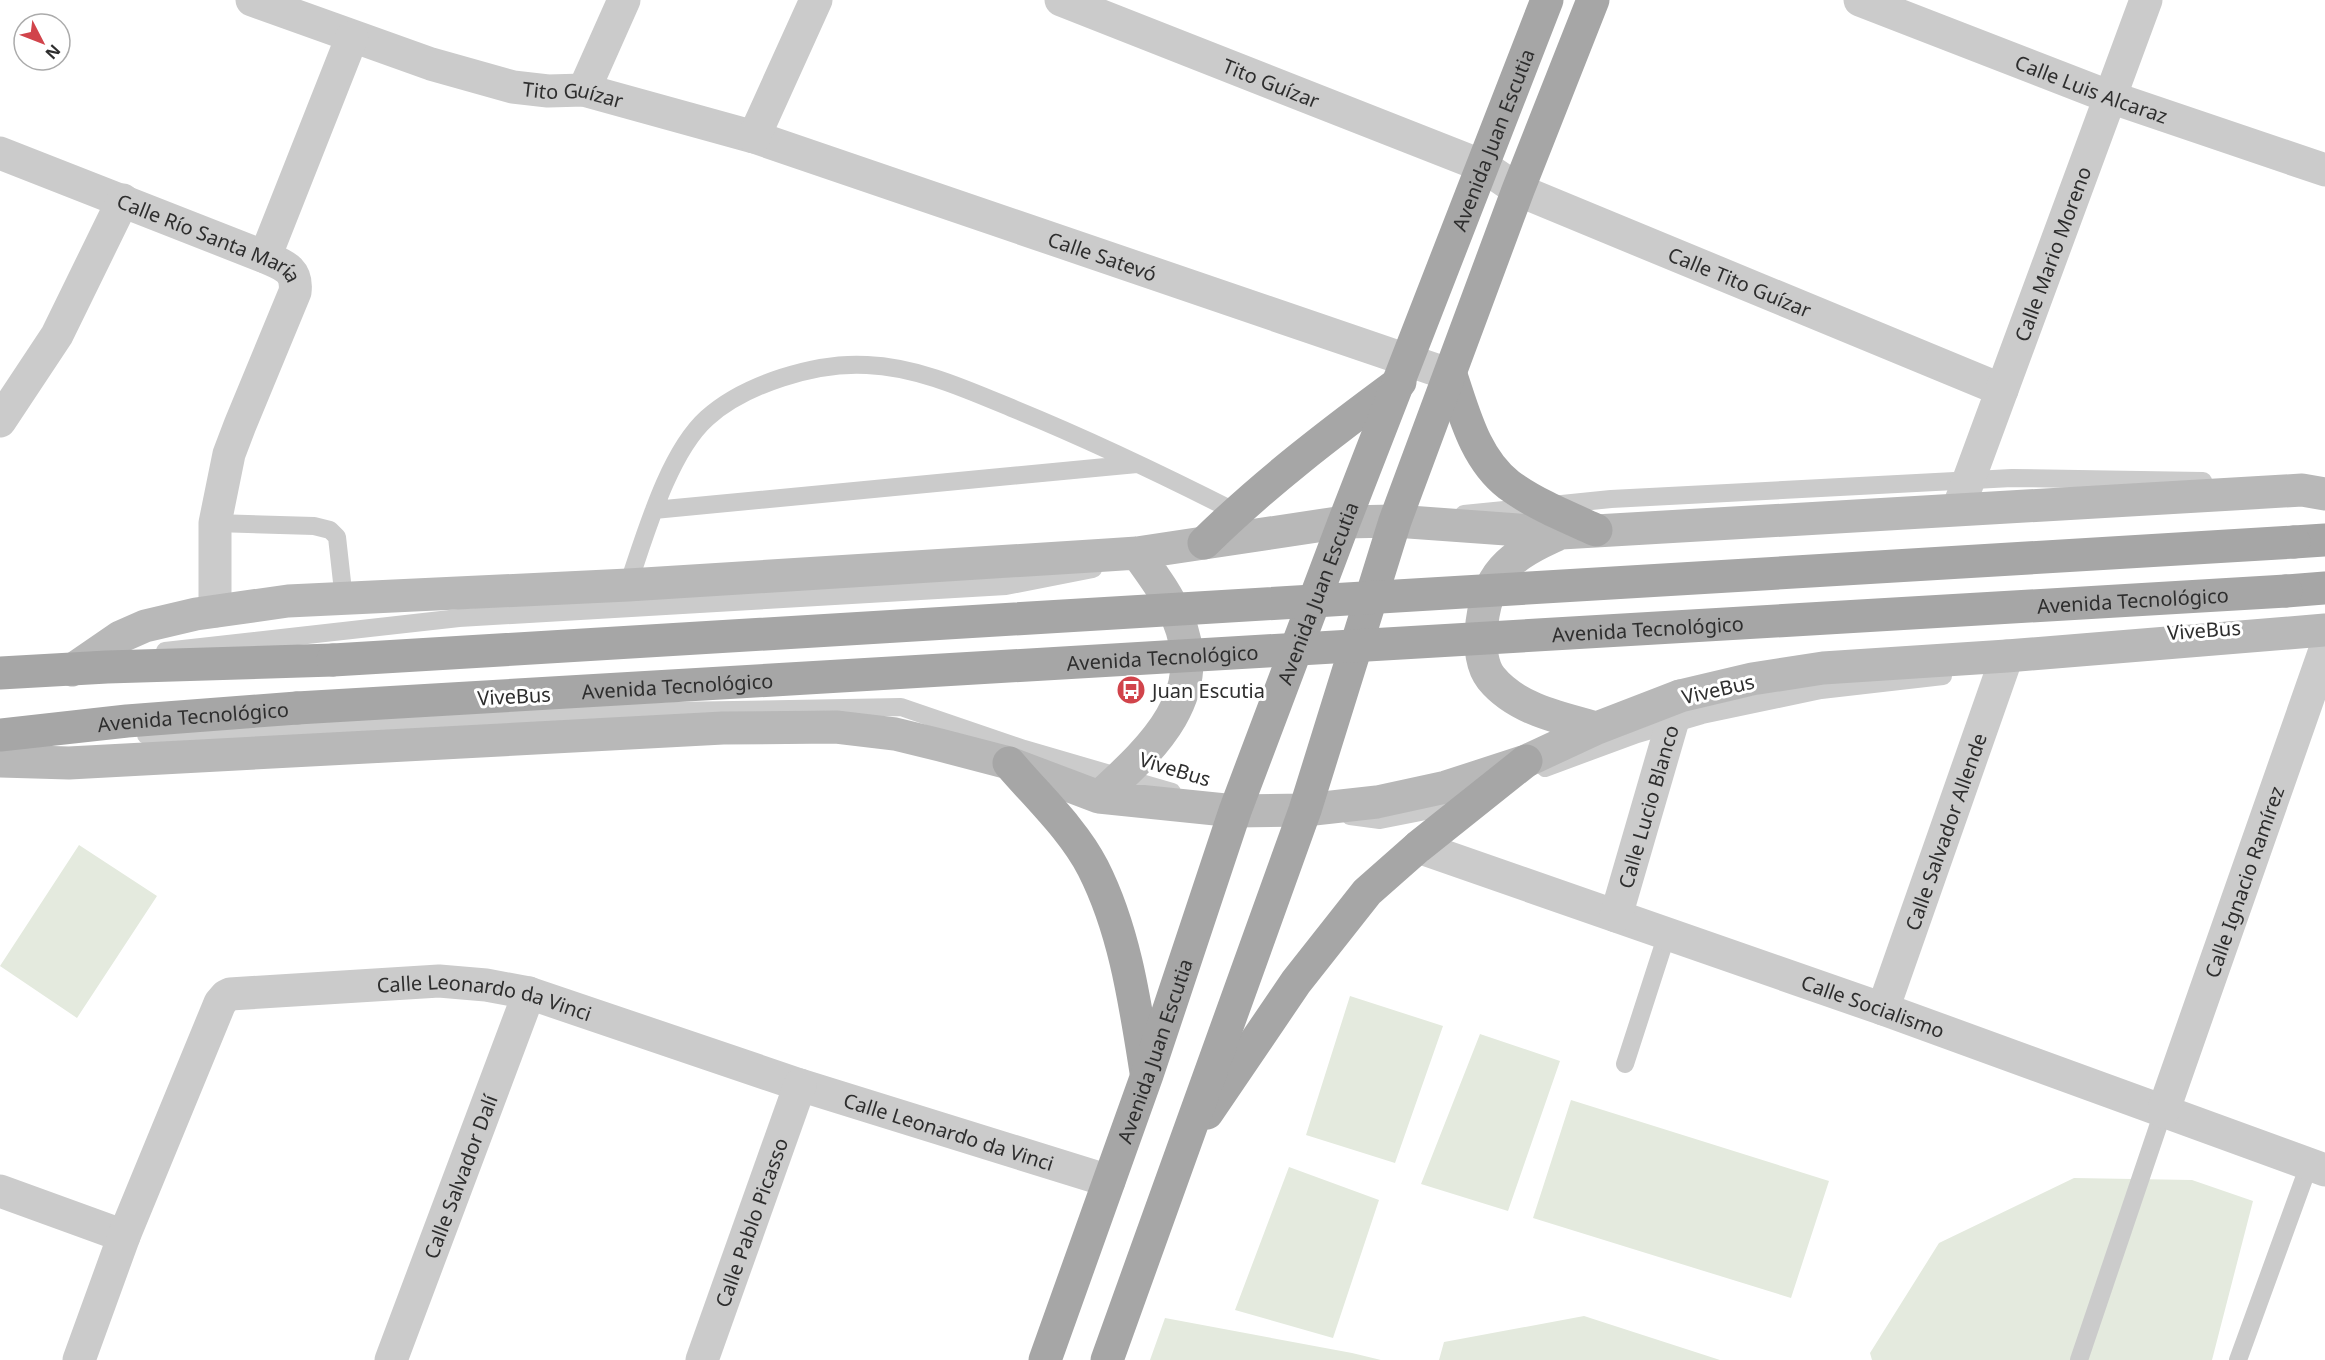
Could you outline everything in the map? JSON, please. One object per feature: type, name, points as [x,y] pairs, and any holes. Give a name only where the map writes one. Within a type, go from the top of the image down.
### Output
[{"type":"main road","name":"Avenida Juan Escutia","points":[[1045,1360],[1147,1075],[1235,811],[1344,522],[1547,0]]},
{"type":"main road","points":[[1107,1360],[1179,1154],[1305,810],[1395,521],[1518,190],[1593,0]]},
{"type":"main road","points":[[1204,543],[1236,512],[1351,418],[1404,370]]},
{"type":"main road","points":[[1451,375],[1468,427],[1488,463],[1508,484],[1544,505],[1596,530]]},
{"type":"main road","points":[[0,671],[80,664],[333,660],[2309,541]]},
{"type":"main road","name":"Avenida Tecnológico","points":[[0,735],[128,721],[297,708],[2325,588]]},
{"type":"main road","points":[[1179,1154],[1296,982],[1367,892],[1418,847],[1526,761]]},
{"type":"main road","points":[[1009,763],[1068,832],[1092,866],[1112,913],[1133,995],[1147,1075]]},
{"type":"street","name":"Tito Guízar","points":[[252,0],[431,64],[513,87],[548,91],[584,90],[754,136]]},
{"type":"street","points":[[584,90],[624,0]]},
{"type":"street","points":[[754,136],[816,0]]},
{"type":"street","name":"Tito Guízar","points":[[1061,0],[1483,166]]},
{"type":"street","name":"Calle Luis Alcaraz","points":[[1860,0],[2110,97],[2325,170]]},
{"type":"street","name":"Calle Mario Moreno","points":[[1963,495],[2146,0]]},
{"type":"street","points":[[265,257],[352,37]]},
{"type":"street","name":"Calle Satevó","points":[[754,136],[1404,370],[1451,375]]},
{"type":"street","name":"Calle Río Santa María","points":[[0,153],[265,257],[286,266],[292,272],[296,283],[295,292],[229,454],[215,523],[215,611]]},
{"type":"street","name":"Calle Tito Guízar","points":[[1483,166],[1518,190],[2002,390]]},
{"type":"street","points":[[0,421],[57,335],[123,201]]},
{"type":"street","points":[[80,664],[120,637],[145,626],[215,611],[288,601],[628,585],[1140,556],[1204,543],[1344,522],[1395,521],[1561,533],[1963,495],[2302,490],[2325,494]]},
{"type":"street","points":[[1561,533],[1531,547],[1511,560],[1496,577],[1487,595],[1480,648],[1489,676],[1510,695],[1544,714],[1597,728]]},
{"type":"street","points":[[1110,787],[1157,740],[1176,711],[1186,680],[1186,648],[1178,619],[1159,584],[1140,556]]},
{"type":"street","points":[[0,761],[69,763],[723,728],[836,727],[895,734],[1110,787],[1235,811],[1305,810],[1377,802],[1446,787],[1526,761],[1597,728],[1676,710],[1752,679],[1823,668],[2005,663],[2325,630]]},
{"type":"street","name":"Calle Ignacio Ramírez","points":[[2163,1112],[2325,650]]},
{"type":"street","name":"Calle Salvador Allende","points":[[1883,1009],[2005,663]]},
{"type":"street","name":"Calle Lucio Blanco","points":[[1616,916],[1676,710]]},
{"type":"street","name":"Calle Socialismo","points":[[1418,847],[1883,1009],[2317,1168]]},
{"type":"street","name":"Calle Leonardo da Vinci","points":[[79,1360],[124,1236],[220,1003],[226,996],[439,981],[486,985],[529,993],[800,1085],[1109,1181]]},
{"type":"street","name":"Calle Salvador Dalí","points":[[391,1360],[529,993]]},
{"type":"street","name":"Calle Pablo Picasso","points":[[702,1360],[800,1085]]},
{"type":"street","points":[[0,1191],[124,1236]]},
{"type":"lane","points":[[628,585],[654,510],[681,452],[706,419],[731,400],[768,382],[830,367],[867,365],[916,373],[964,388],[1094,442],[1236,512]]},
{"type":"lane","points":[[654,510],[1139,464]]},
{"type":"lane","points":[[1395,521],[1611,499],[1963,495],[2012,478],[2325,483]]},
{"type":"lane","points":[[80,664],[459,618],[1006,586],[1140,556],[1344,522]]},
{"type":"lane","points":[[215,523],[314,526],[330,530],[337,537],[344,600]]},
{"type":"lane","name":"ViveBus","points":[[2005,663],[2325,645]]},
{"type":"lane","name":"ViveBus","points":[[0,741],[672,711],[901,707],[1024,749],[1110,787]]},
{"type":"lane","name":"ViveBus","points":[[1305,810],[1380,820],[1436,809],[1637,734],[1676,710]]},
{"type":"lane","points":[[1624,1064],[1667,934]]},
{"type":"lane","points":[[2079,1360],[2163,1112]]},
{"type":"lane","points":[[2238,1360],[2317,1168]]},
{"type":"shaded area","points":[[79,845],[157,896],[77,1018],[0,966]]},
{"type":"shaded area","points":[[1350,996],[1443,1026],[1395,1163],[1306,1135]]},
{"type":"shaded area","points":[[1480,1034],[1560,1061],[1508,1211],[1421,1184]]},
{"type":"shaded area","points":[[1571,1100],[1829,1181],[1791,1298],[1533,1218]]},
{"type":"shaded area","points":[[1289,1167],[1379,1200],[1333,1338],[1235,1310]]},
{"type":"shaded area","points":[[2074,1178],[2192,1180],[2253,1201],[2212,1360],[1872,1360],[1870,1353],[1939,1243]]},
{"type":"shaded area","points":[[1584,1316],[1720,1360],[1439,1360],[1444,1342]]},
{"type":"shaded area","points":[[1165,1318],[1352,1353],[1381,1360],[1150,1360]]},
{"type":"place","name":"Juan Escutia","points":[[1131,690]]}]
